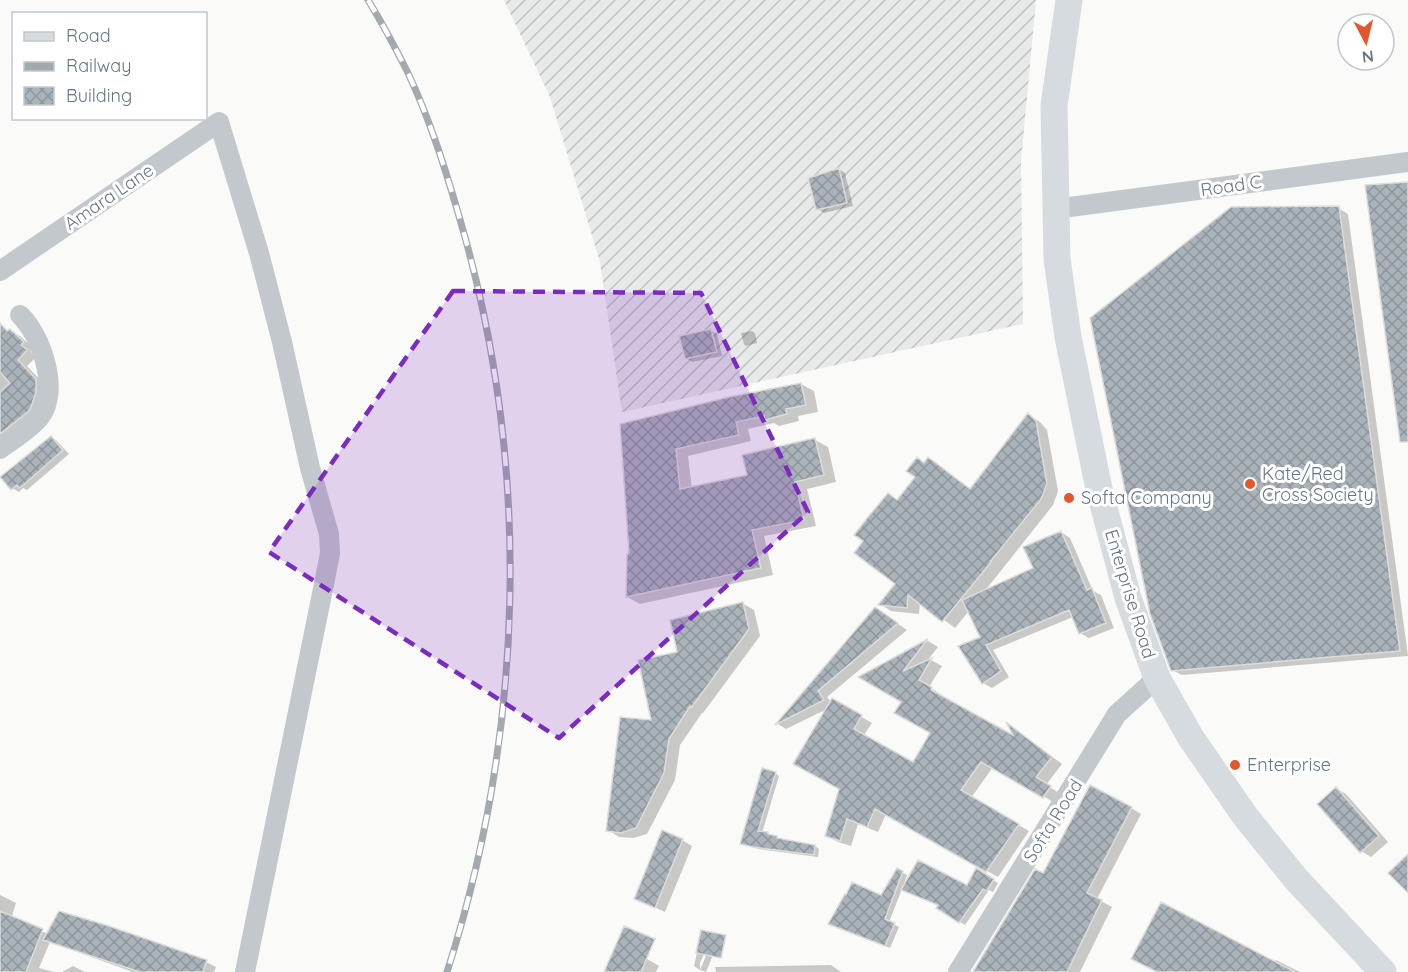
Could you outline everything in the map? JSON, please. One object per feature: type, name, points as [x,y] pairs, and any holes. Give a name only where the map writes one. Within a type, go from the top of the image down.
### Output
[{"type":"main road","name":"Enterprise Road","points":[[1069,0],[1054,106],[1057,259],[1068,337],[1099,489],[1128,598],[1157,678],[1191,738],[1245,816],[1296,879],[1383,972]]},
{"type":"street","name":"Amara Lane","points":[[0,272],[219,122],[259,253],[282,342],[310,468],[329,534],[330,553],[245,972]]},
{"type":"street","name":"Road C","points":[[1055,209],[1408,162]]},
{"type":"street","points":[[0,449],[39,419],[49,394],[49,379],[40,347],[26,321],[20,315]]},
{"type":"street","name":"Softa Road","points":[[958,972],[1117,714],[1157,678]]},
{"type":"highlighted area","points":[[453,291],[701,293],[808,512],[559,738],[269,552]]},
{"type":"shaded area","points":[[504,0],[1036,0],[1021,162],[1023,324],[622,412],[600,262],[550,97]]},
{"type":"building","points":[[839,168],[847,203],[816,210],[808,178]]},
{"type":"building","points":[[1408,182],[1408,442],[1400,442],[1365,185]]},
{"type":"building","name":"Kate/Red Cross Society","points":[[1339,206],[1400,651],[1171,671],[1150,614],[1090,318],[1231,207]]},
{"type":"building","points":[[0,323],[7,331],[10,329],[24,342],[21,345],[27,350],[18,360],[36,379],[36,392],[30,410],[0,434],[0,392],[10,383],[0,372]]},
{"type":"building","points":[[711,329],[717,352],[685,359],[679,336]]},
{"type":"building","points":[[801,383],[806,405],[786,409],[787,414],[765,420],[764,416],[736,422],[739,435],[676,449],[680,489],[747,475],[742,455],[815,438],[824,475],[795,482],[804,520],[752,530],[761,568],[626,597],[629,552],[620,424],[729,397]]},
{"type":"building","points":[[1028,413],[1036,421],[1047,484],[1041,499],[942,622],[908,595],[907,608],[878,605],[895,584],[854,553],[863,541],[854,535],[868,517],[888,493],[897,500],[915,477],[906,471],[917,457],[924,463],[928,457],[970,489]]},
{"type":"building","points":[[51,436],[63,450],[20,488],[17,485],[11,490],[0,477]]},
{"type":"building","points":[[1061,531],[1087,590],[1092,588],[1106,623],[1079,634],[1069,610],[986,645],[1001,671],[982,684],[958,646],[980,637],[962,600],[1033,568],[1023,547]]},
{"type":"building","points":[[743,602],[749,629],[691,708],[690,706],[669,739],[664,773],[636,828],[621,833],[606,831],[620,717],[651,720],[638,660],[677,652],[670,620]]},
{"type":"building","points":[[875,607],[898,623],[818,691],[824,700],[775,725]]},
{"type":"building","points":[[928,639],[903,671],[932,658],[919,680],[932,687],[931,690],[1013,735],[1006,722],[1052,757],[1036,777],[1051,786],[1043,798],[981,762],[961,790],[1019,824],[986,872],[875,809],[867,827],[847,819],[840,841],[825,836],[839,789],[793,764],[832,698],[862,715],[854,729],[913,762],[930,733],[894,713],[901,702],[858,677]]},
{"type":"building","points":[[762,768],[776,772],[758,831],[768,832],[777,838],[815,845],[814,855],[740,844]]},
{"type":"building","points":[[1090,785],[1132,807],[1087,893],[1102,900],[1067,972],[973,972],[1035,869],[1043,873]]},
{"type":"building","points":[[1336,787],[1379,836],[1360,853],[1317,804]]},
{"type":"building","points":[[662,830],[683,839],[655,908],[634,899]]},
{"type":"building","points":[[1408,854],[1408,893],[1388,873]]},
{"type":"building","points":[[918,860],[967,885],[976,868],[994,879],[987,891],[983,889],[959,923],[936,908],[938,905],[901,890]]},
{"type":"building","points":[[897,868],[903,871],[885,919],[895,923],[885,946],[828,924],[852,882],[881,895]]},
{"type":"building","points":[[1161,902],[1295,972],[1157,972],[1131,959]]},
{"type":"building","points":[[0,911],[43,929],[26,972],[0,972]]},
{"type":"building","points":[[59,911],[207,960],[203,972],[140,972],[43,940]]},
{"type":"building","points":[[624,926],[655,939],[641,972],[604,972]]},
{"type":"building","points":[[701,930],[726,935],[721,958],[696,953]]},
{"type":"railway","points":[[368,0],[402,62],[423,108],[461,223],[484,316],[500,409],[508,504],[510,598],[504,693],[492,787],[473,880],[447,972]]},
{"type":"place","name":"Kate/Red Cross Society","points":[[1250,484]]},
{"type":"place","name":"Softa Company","points":[[1069,498]]},
{"type":"place","name":"Enterprise","points":[[1235,765]]}]
